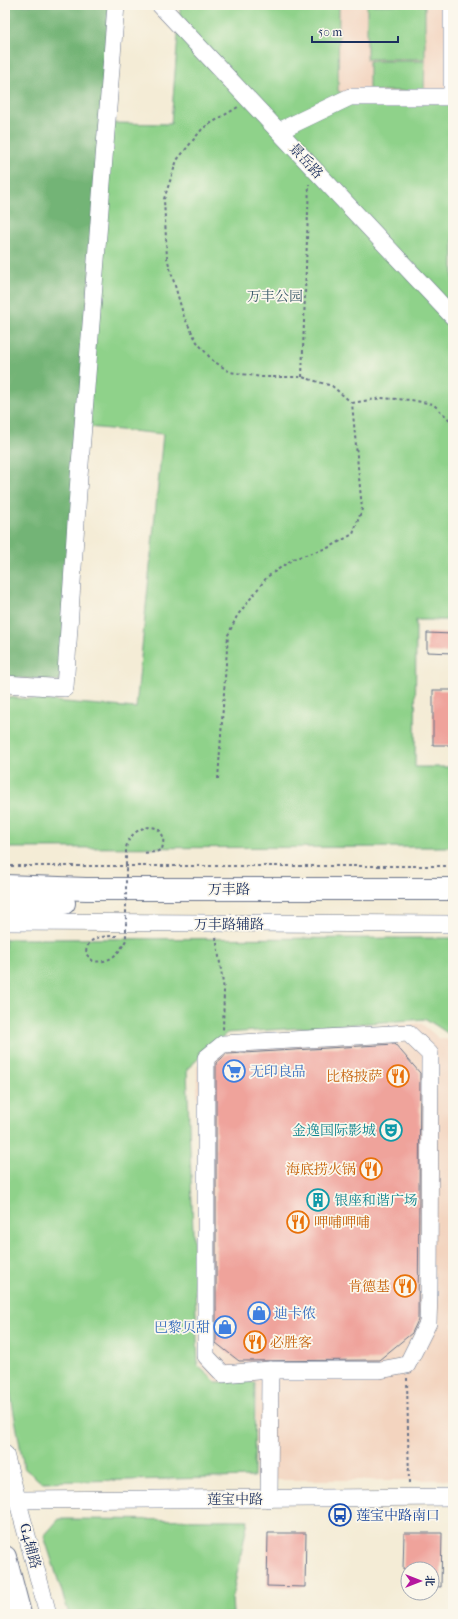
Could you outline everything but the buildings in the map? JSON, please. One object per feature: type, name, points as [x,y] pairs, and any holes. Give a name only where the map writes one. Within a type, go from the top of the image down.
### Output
[{"type":"main road","name":"万丰路","points":[[5,886],[86,889],[453,889]]},
{"type":"main road","name":"万丰路","points":[[5,903],[453,902]]},
{"type":"main road","points":[[5,1557],[20,1614]]},
{"type":"street","points":[[5,684],[65,688],[79,477],[116,5]]},
{"type":"street","name":"景岳路","points":[[160,5],[453,316]]},
{"type":"street","points":[[279,131],[350,97],[452,97],[452,5]]},
{"type":"street","name":"万丰路辅路","points":[[5,922],[453,924]]},
{"type":"street","points":[[408,1033],[430,1054],[428,1324],[407,1365],[380,1370],[270,1370],[223,1374],[206,1356],[206,1058],[223,1044],[408,1033]]},
{"type":"street","points":[[269,1499],[270,1370]]},
{"type":"street","name":"G4辅路","points":[[5,1454],[48,1614]]},
{"type":"street","name":"莲宝中路","points":[[17,1500],[453,1497]]},
{"type":"path","points":[[218,779],[228,635],[238,616],[267,577],[293,559],[330,547],[353,534],[362,509],[352,403],[332,386],[302,377],[261,377],[230,372],[212,360],[197,342],[184,317],[167,258],[164,199],[177,160],[203,128],[249,100]]},
{"type":"path","points":[[302,377],[310,164]]},
{"type":"path","points":[[352,403],[381,398],[411,400],[433,404],[453,423]]},
{"type":"path","points":[[117,936],[103,936],[90,941],[86,947],[86,954],[93,961],[102,962],[114,957],[122,949],[126,940],[127,840],[133,834],[146,826],[153,827],[160,831],[164,841],[162,849],[156,852],[142,853]]},
{"type":"path","name":"万丰路","points":[[5,866],[453,866]]},
{"type":"path","points":[[216,937],[224,990],[223,1044]]},
{"type":"path","points":[[407,1365],[409,1497]]},
{"type":"shaded area","points":[[339,5],[453,5],[453,104],[356,104],[338,91]]},
{"type":"shaded area","name":"银座和谐广场","points":[[421,1023],[440,1039],[453,1040],[453,1480],[256,1480],[256,1381],[217,1381],[200,1364],[197,1066],[227,1038]]},
{"type":"green space","points":[[5,5],[109,5],[60,681],[5,677]]},
{"type":"green space","name":"万丰公园","points":[[177,5],[339,5],[338,91],[350,97],[453,104],[453,620],[416,620],[415,767],[453,767],[453,847],[5,848],[5,697],[136,708],[163,434],[88,427],[110,123],[171,124],[180,9]]},
{"type":"green space","points":[[367,5],[425,5],[425,59],[367,59]]},
{"type":"green space","points":[[369,61],[425,61],[424,91],[369,91]]},
{"type":"green space","points":[[453,938],[453,1035],[426,1019],[227,1033],[187,1069],[198,1366],[216,1382],[255,1382],[254,1477],[41,1482],[24,1468],[5,1364],[5,939]]},
{"type":"green space","points":[[59,1519],[248,1520],[232,1598],[233,1614],[69,1614],[44,1536]]},
{"type":"place","name":"无印良品","points":[[234,1071]]},
{"type":"place","name":"比格披萨","points":[[398,1076]]},
{"type":"place","name":"金逸国际影城","points":[[391,1130]]},
{"type":"place","name":"海底捞火锅","points":[[371,1169]]},
{"type":"place","name":"银座和谐广场","points":[[318,1200]]},
{"type":"place","name":"呷哺呷哺","points":[[298,1222]]},
{"type":"place","name":"肯德基","points":[[405,1286]]},
{"type":"place","name":"迪卡侬","points":[[259,1313]]},
{"type":"place","name":"巴黎贝甜","points":[[225,1327]]},
{"type":"place","name":"必胜客","points":[[255,1342]]},
{"type":"place","name":"莲宝中路南口","points":[[340,1515]]}]
